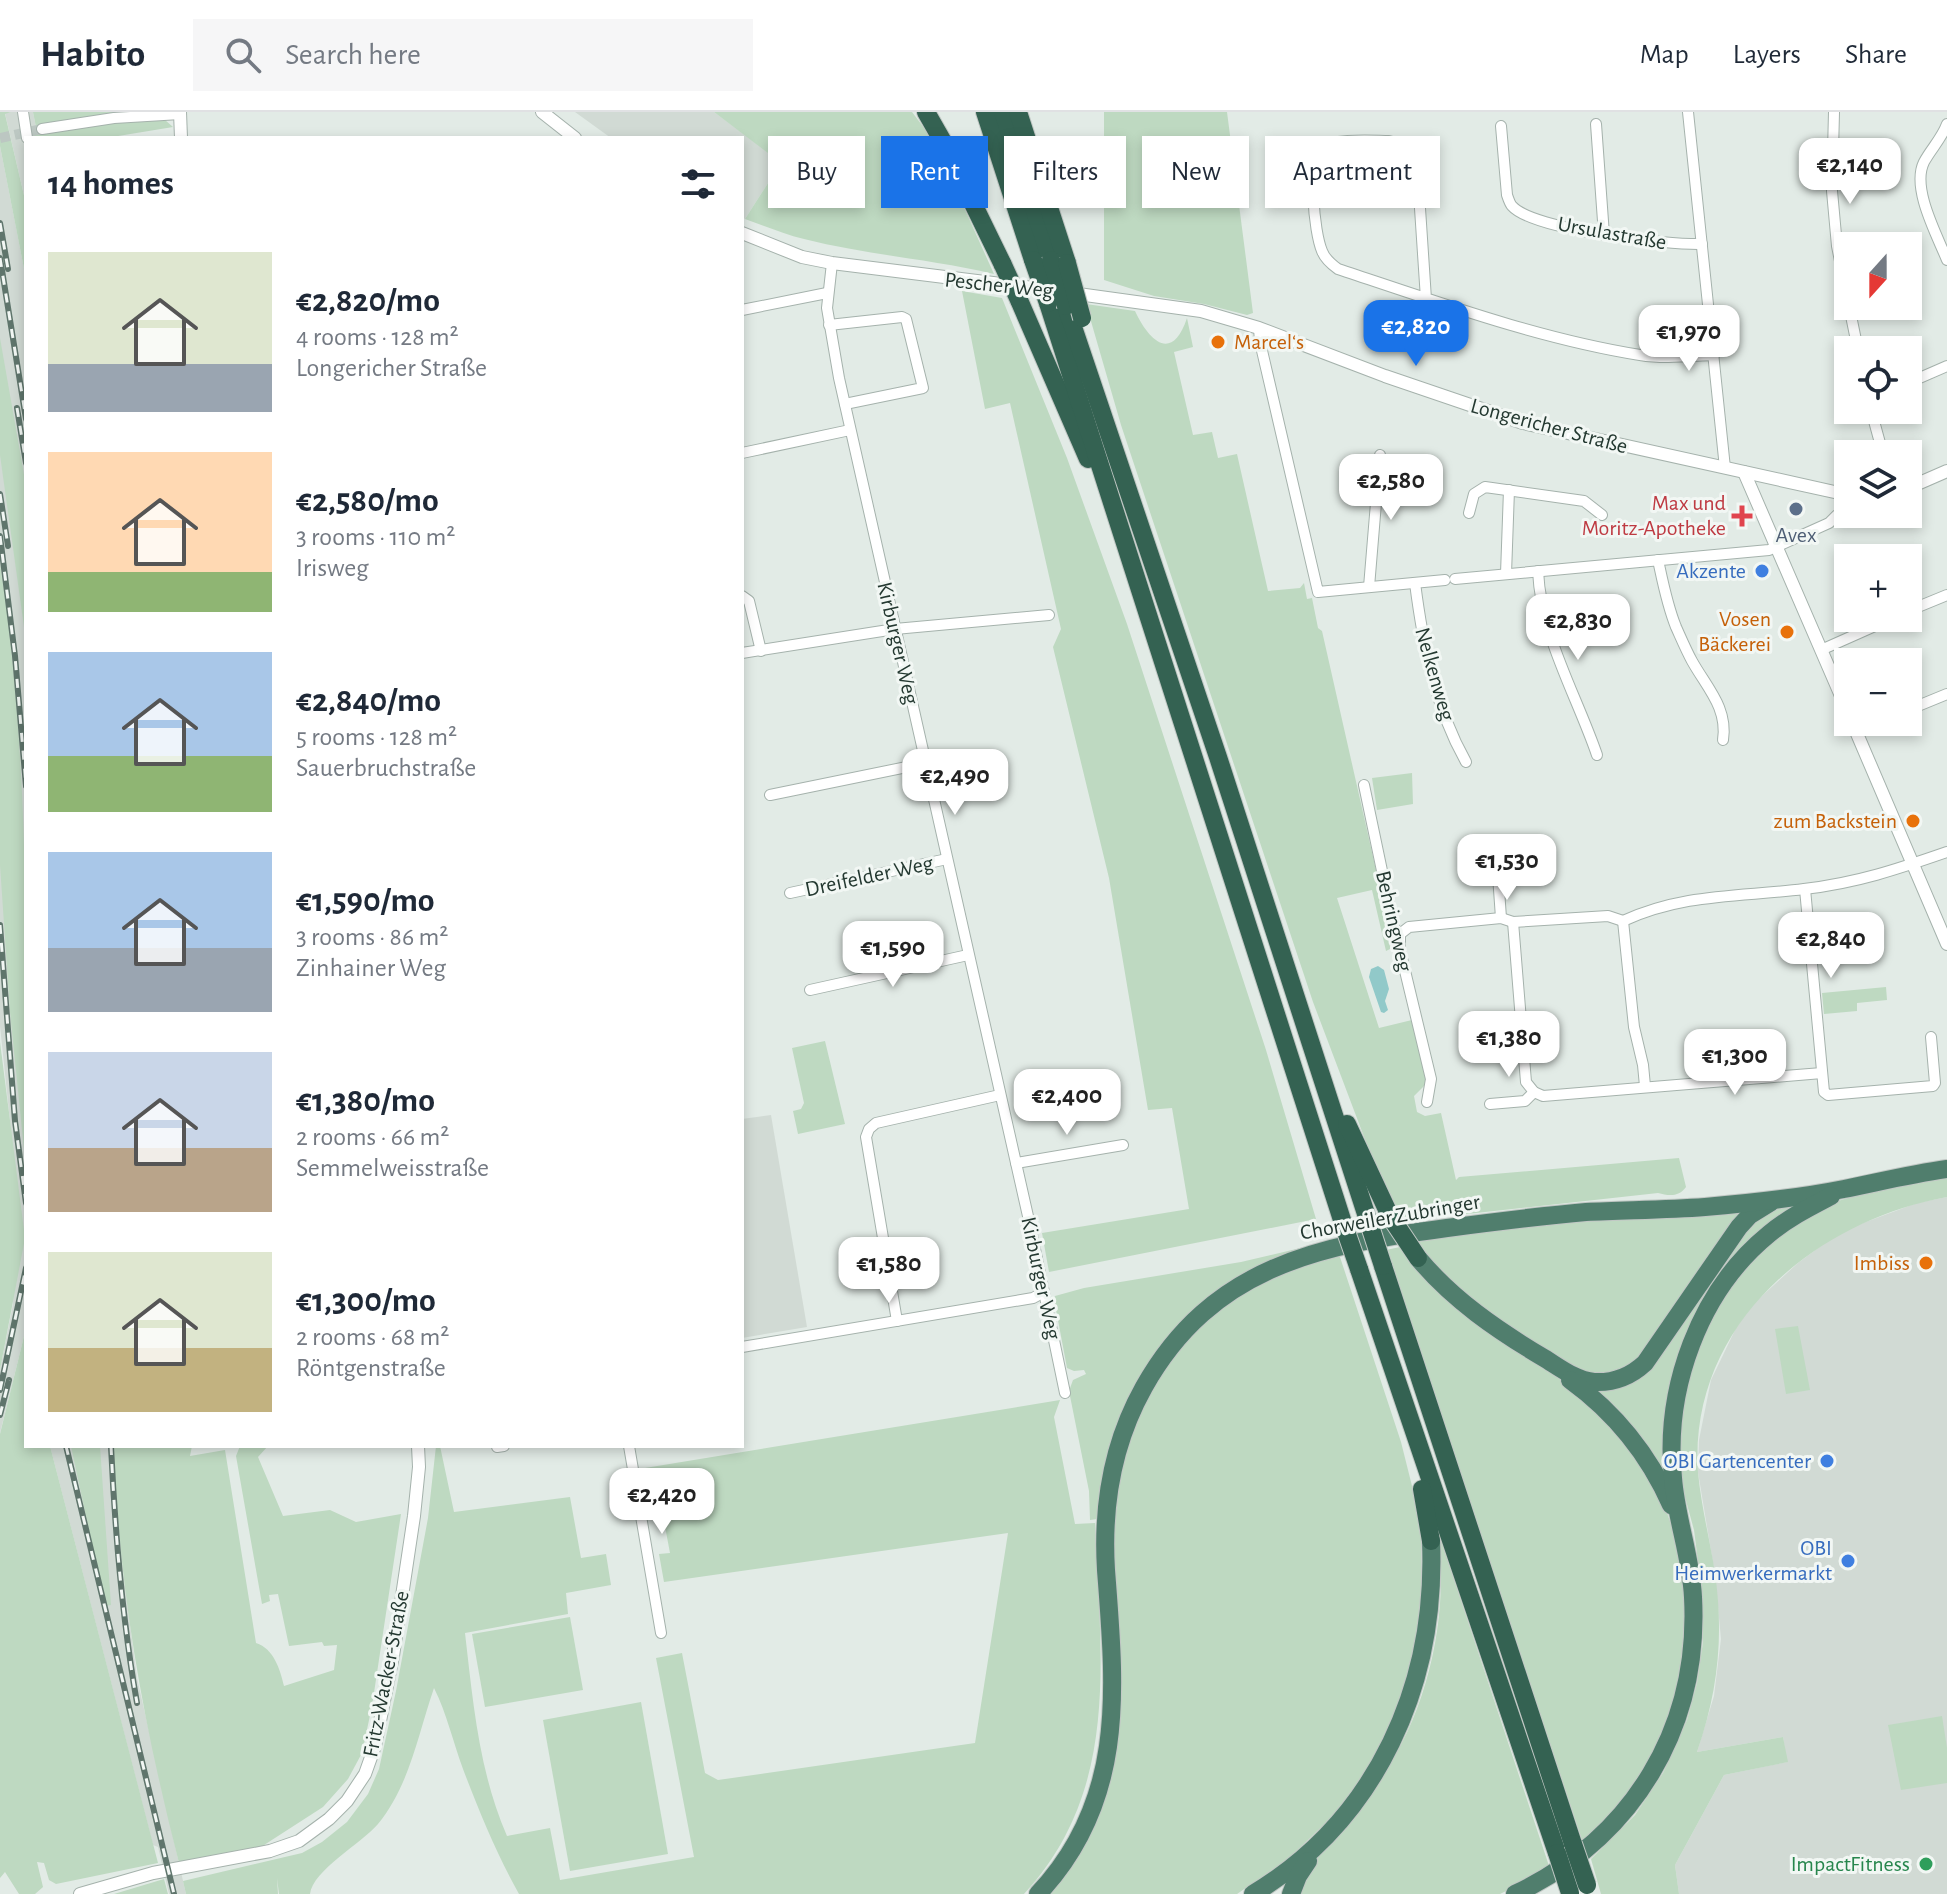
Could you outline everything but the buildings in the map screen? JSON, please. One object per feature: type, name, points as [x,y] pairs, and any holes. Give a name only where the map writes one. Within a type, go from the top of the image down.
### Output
[{"type":"highway","points":[[926,112],[1003,265],[1122,537]]},
{"type":"highway","points":[[985,112],[1050,261],[1082,318],[1102,386],[1104,417]]},
{"type":"highway","points":[[1003,112],[1050,261]]},
{"type":"highway","points":[[1018,112],[1026,136]]},
{"type":"highway","points":[[1032,112],[1036,136]]},
{"type":"highway","points":[[1048,208],[1050,261],[1057,304],[1122,537],[1399,1389],[1565,1849]]},
{"type":"highway","points":[[1057,304],[1104,417],[1218,757],[1383,1266],[1579,1892]]},
{"type":"highway","points":[[1304,1027],[1390,1216],[1418,1258],[1454,1296],[1586,1391],[1620,1425],[1657,1477],[1677,1518]]},
{"type":"highway","name":"Chorweiler Zubringer","points":[[1038,1894],[1080,1833],[1104,1770],[1114,1690],[1105,1540],[1109,1484],[1121,1437],[1134,1406],[1177,1339],[1217,1302],[1237,1287],[1300,1256],[1338,1246],[1529,1217],[1703,1207],[1777,1199],[1947,1169]]},
{"type":"highway","name":"Chorweiler Zubringer","points":[[1515,1894],[1575,1860],[1615,1823],[1650,1776],[1674,1727],[1684,1697],[1694,1638],[1691,1574],[1677,1518],[1672,1466],[1674,1413],[1683,1371],[1700,1325],[1729,1276],[1761,1241],[1789,1219],[1844,1189]]},
{"type":"highway","points":[[1524,1346],[1585,1380],[1608,1382],[1629,1375],[1645,1363],[1658,1347],[1744,1221],[1777,1199]]},
{"type":"highway","points":[[1258,1891],[1285,1873],[1347,1812],[1371,1779],[1395,1735],[1415,1687],[1431,1602],[1431,1541],[1425,1499],[1408,1440],[1399,1389]]},
{"type":"highway","points":[[1291,1894],[1301,1870],[1328,1832]]},
{"type":"street","points":[[23,112],[27,136]]},
{"type":"street","points":[[542,112],[570,136]]},
{"type":"street","points":[[1688,112],[1725,468]]},
{"type":"street","points":[[1834,112],[1832,191],[1836,232]]},
{"type":"street","points":[[42,129],[114,118],[180,113],[181,136]]},
{"type":"street","points":[[1596,124],[1604,235]]},
{"type":"street","points":[[1947,124],[1924,163],[1921,175],[1925,204],[1947,260]]},
{"type":"street","name":"Ursulastraße","points":[[1501,126],[1507,195],[1511,205],[1520,212],[1604,235],[1702,244]]},
{"type":"street","points":[[1426,299],[1417,163],[1412,153],[1399,143],[1389,141],[1328,145],[1317,154],[1313,166],[1314,202],[1323,253],[1338,269],[1426,299],[1641,355],[1714,355]]},
{"type":"street","name":"Pescher Weg","points":[[744,234],[781,250],[832,263],[1186,309],[1259,328]]},
{"type":"street","name":"Kirburger Weg","points":[[832,263],[827,293],[829,325],[850,430],[1065,1393]]},
{"type":"street","points":[[744,310],[827,293]]},
{"type":"street","points":[[829,325],[887,318],[906,319],[923,388],[845,404]]},
{"type":"street","points":[[1259,328],[1318,592],[1769,550],[1834,518]]},
{"type":"street","name":"Longericher Straße","points":[[1259,328],[1385,376],[1523,423],[1834,492]]},
{"type":"street","points":[[1922,377],[1947,366]]},
{"type":"street","points":[[744,453],[850,430]]},
{"type":"street","points":[[1369,587],[1380,455]]},
{"type":"street","points":[[1922,482],[1947,471]]},
{"type":"street","points":[[1744,472],[1834,680]]},
{"type":"street","points":[[1469,513],[1474,494],[1485,487],[1584,501],[1602,515]]},
{"type":"street","points":[[1506,574],[1509,490]]},
{"type":"street","points":[[1658,560],[1674,623],[1691,660],[1718,701],[1726,724],[1723,740]]},
{"type":"street","points":[[1538,571],[1542,605],[1554,649],[1597,755]]},
{"type":"street","name":"Nelkenweg","points":[[1415,583],[1424,650],[1444,714],[1466,762]]},
{"type":"street","points":[[1922,605],[1947,595]]},
{"type":"street","points":[[744,597],[749,601],[761,651]]},
{"type":"street","points":[[744,653],[895,629],[1049,615]]},
{"type":"street","points":[[1821,650],[1862,632]]},
{"type":"street","points":[[1922,704],[1947,694]]},
{"type":"street","points":[[1859,736],[1947,944]]},
{"type":"street","points":[[770,795],[926,763]]},
{"type":"street","name":"Behringweg","points":[[1364,785],[1394,928],[1400,934],[1400,950],[1431,1079],[1427,1102]]},
{"type":"street","points":[[1400,934],[1409,927],[1501,918],[1513,922],[1608,916],[1623,921],[1677,901],[1805,889],[1863,880],[1947,852]]},
{"type":"street","name":"Dreifelder Weg","points":[[790,893],[947,859]]},
{"type":"street","points":[[1488,860],[1498,875],[1501,918]]},
{"type":"street","points":[[1805,889],[1823,1091],[1828,1095],[1933,1086],[1931,1037]]},
{"type":"street","points":[[1623,921],[1634,1027],[1645,1086]]},
{"type":"street","points":[[1513,922],[1526,1082],[1534,1092],[1543,1096],[1822,1073]]},
{"type":"street","points":[[810,990],[968,955]]},
{"type":"street","points":[[1490,1104],[1525,1101],[1534,1092]]},
{"type":"street","points":[[897,1321],[866,1137],[869,1129],[876,1123],[1000,1095]]},
{"type":"street","points":[[1016,1163],[1123,1145]]},
{"type":"street","points":[[744,1347],[1033,1298],[1044,1292]]},
{"type":"street","name":"Fritz-Wacker-Straße","points":[[80,1894],[153,1873],[270,1851],[299,1841],[347,1801],[365,1774],[375,1746],[393,1656],[414,1516],[418,1448]]},
{"type":"street","points":[[629,1448],[661,1633]]},
{"type":"shaded area","points":[[33,112],[34,136],[24,136],[24,195],[5,113]]},
{"type":"shaded area","points":[[575,112],[714,112],[768,152],[768,183],[745,219],[744,136],[608,136]]},
{"type":"shaded area","points":[[0,146],[24,269],[24,1336],[0,1433],[0,1370],[13,1304],[10,1121],[0,1026]]},
{"type":"shaded area","points":[[771,1115],[807,1327],[744,1338],[744,1119]]},
{"type":"shaded area","points":[[1947,1197],[1947,1894],[1679,1894],[1675,1865],[1724,1775],[1787,1762],[1783,1737],[1697,1752],[1714,1696],[1721,1639],[1715,1575],[1698,1472],[1699,1440],[1711,1380],[1736,1328],[1753,1304],[1798,1263],[1855,1226],[1917,1203]]},
{"type":"shaded area","points":[[51,1448],[114,1448],[119,1541],[137,1678],[186,1894],[169,1894],[158,1847],[153,1845]]},
{"type":"green space","points":[[0,112],[11,112],[5,114],[24,195],[24,269],[0,146]]},
{"type":"green space","points":[[33,112],[128,112],[36,127]]},
{"type":"green space","points":[[714,112],[912,112],[930,136],[881,136],[881,208],[964,208],[994,274],[828,244],[789,235],[745,219],[768,183],[768,208],[865,208],[865,136],[768,136],[768,153]]},
{"type":"green space","points":[[1104,112],[1227,112],[1230,136],[1142,136],[1142,208],[1239,208],[1253,313],[1247,315],[1154,296],[1104,280],[1104,208],[1126,208],[1126,136],[1104,136]]},
{"type":"green space","points":[[165,120],[173,127],[118,136],[33,134],[114,121]]},
{"type":"green space","points":[[962,291],[1002,298],[1067,458],[1127,624],[1266,1050],[1316,1219],[1049,1272],[1042,1233],[1189,1209],[1172,1108],[1148,1110],[1109,878],[1053,647],[1061,629],[1010,403],[985,409]]},
{"type":"green space","points":[[1086,304],[1135,311],[1147,331],[1161,343],[1175,340],[1187,318],[1193,347],[1174,352],[1193,435],[1212,432],[1218,458],[1237,454],[1268,591],[1300,588],[1304,583],[1307,599],[1312,598],[1390,932],[1396,935],[1394,947],[1386,951],[1372,890],[1337,898],[1379,1028],[1412,1020],[1426,1079],[1424,1086],[1414,1096],[1417,1112],[1425,1116],[1441,1113],[1456,1180],[1459,1177],[1679,1158],[1686,1187],[1680,1193],[1403,1221],[1369,1150],[1313,1002],[1121,425]]},
{"type":"green space","points":[[0,338],[24,475],[24,627],[0,455]]},
{"type":"green space","points":[[0,564],[10,639],[22,790],[24,1149],[0,865]]},
{"type":"green space","points":[[1412,773],[1413,804],[1377,810],[1372,778]]},
{"type":"green space","points":[[1886,987],[1887,1000],[1857,1003],[1857,1011],[1824,1014],[1822,993]]},
{"type":"green space","points":[[825,1041],[845,1124],[798,1134],[793,1111],[801,1109],[804,1103],[792,1048]]},
{"type":"green space","points":[[0,1042],[24,1243],[0,1370]]},
{"type":"green space","points":[[1947,1178],[1947,1197],[1898,1210],[1851,1230],[1807,1256],[1769,1289],[1737,1327],[1714,1371],[1700,1419],[1698,1472],[1718,1596],[1719,1642],[1710,1708],[1697,1752],[1783,1737],[1788,1762],[1724,1775],[1675,1865],[1679,1894],[1601,1894],[1591,1859],[1635,1815],[1663,1773],[1687,1720],[1697,1683],[1703,1642],[1703,1600],[1694,1530],[1679,1475],[1678,1416],[1705,1323],[1761,1247],[1831,1203],[1892,1185]]},
{"type":"green space","points":[[1774,1206],[1804,1206],[1701,1314],[1669,1485],[1592,1386],[1624,1382],[1742,1230]]},
{"type":"green space","points":[[1750,1209],[1647,1355],[1613,1377],[1573,1370],[1472,1301],[1434,1265],[1416,1238],[1527,1223]]},
{"type":"green space","points":[[1334,1240],[1284,1256],[1154,1359],[1099,1532],[1097,1519],[1090,1520],[1089,1491],[1069,1391],[1073,1380],[1086,1374],[1084,1370],[1067,1368],[1055,1296],[1084,1288],[1241,1262]]},
{"type":"green space","points":[[1400,1247],[1425,1277],[1580,1394],[1632,1449],[1666,1510],[1673,1530],[1679,1551],[1688,1621],[1675,1705],[1638,1783],[1602,1826],[1582,1840],[1386,1250]]},
{"type":"green space","points":[[1338,1251],[1401,1442],[1421,1536],[1422,1598],[1410,1674],[1391,1725],[1362,1778],[1331,1818],[1288,1859],[1237,1894],[1044,1894],[1098,1808],[1111,1534],[1122,1453],[1156,1378],[1196,1328],[1242,1291]]},
{"type":"green space","points":[[1798,1326],[1810,1390],[1786,1394],[1775,1329]]},
{"type":"green space","points":[[24,1336],[24,1448],[51,1448],[158,1863],[56,1884],[49,1880],[44,1863],[37,1862],[43,1887],[35,1894],[19,1894],[5,1872],[0,1878],[0,1434]]},
{"type":"green space","points":[[1060,1400],[1054,1417],[1075,1524],[1095,1523],[1101,1670],[1098,1718],[1091,1765],[1077,1810],[1055,1853],[1024,1894],[519,1894],[482,1817],[434,1688],[406,1776],[389,1809],[370,1832],[320,1876],[310,1894],[279,1894],[277,1878],[278,1894],[186,1894],[183,1881],[302,1853],[347,1822],[368,1794],[379,1769],[396,1691],[428,1518],[436,1448],[440,1448],[454,1512],[570,1497],[581,1558],[606,1554],[611,1585],[566,1593],[568,1614],[465,1633],[478,1736],[497,1812],[507,1836],[550,1828],[560,1880],[694,1857],[656,1658],[682,1653],[705,1773],[718,1780],[975,1743],[1008,1533],[664,1582],[659,1554],[670,1553],[663,1516],[652,1517],[645,1468]]},
{"type":"green space","points":[[71,1448],[100,1448],[111,1605],[105,1606]]},
{"type":"green space","points":[[114,1448],[192,1448],[190,1456],[225,1450],[256,1643],[272,1655],[284,1686],[334,1670],[337,1645],[324,1646],[322,1642],[289,1646],[278,1594],[269,1595],[270,1601],[262,1604],[236,1456],[239,1448],[266,1448],[258,1457],[283,1516],[330,1510],[356,1522],[401,1514],[362,1753],[348,1779],[323,1807],[261,1847],[179,1863],[135,1656]]},
{"type":"green space","points":[[1439,1540],[1550,1869],[1500,1894],[1296,1894],[1317,1855],[1376,1786],[1408,1730],[1430,1668],[1436,1636],[1441,1572]]},
{"type":"green space","points":[[570,1617],[583,1690],[485,1707],[472,1634]]},
{"type":"green space","points":[[641,1702],[668,1854],[570,1871],[543,1720]]},
{"type":"green space","points":[[1942,1716],[1947,1748],[1947,1783],[1901,1790],[1888,1725]]},
{"type":"green space","points":[[164,1879],[168,1894],[114,1894]]},
{"type":"water","points":[[1378,966],[1384,970],[1389,989],[1385,1001],[1388,1010],[1384,1013],[1369,977],[1371,969]]},
{"type":"tunnel","points":[[0,138],[42,129]]},
{"type":"railway","points":[[0,223],[8,269]]},
{"type":"railway","points":[[0,258],[24,407]]},
{"type":"railway","points":[[17,408],[24,451]]},
{"type":"railway","points":[[0,494],[8,546]]},
{"type":"railway","points":[[0,536],[24,762]]},
{"type":"railway","points":[[0,925],[15,1121],[24,1188]]},
{"type":"railway","points":[[0,1390],[24,1277]]},
{"type":"railway","points":[[0,1415],[9,1380]]},
{"type":"railway","points":[[66,1448],[174,1894]]},
{"type":"railway","points":[[111,1448],[120,1575],[137,1703]]},
{"type":"place","name":"Marcel‘s","points":[[1218,342]]},
{"type":"place","name":"Avex","points":[[1796,509]]},
{"type":"place","name":"Max und Moritz-Apotheke","points":[[1742,516]]},
{"type":"place","name":"Akzente","points":[[1762,571]]},
{"type":"place","name":"Vosen Bäckerei","points":[[1787,632]]},
{"type":"place","name":"zum Backstein","points":[[1913,821]]},
{"type":"place","name":"Imbiss","points":[[1926,1263]]},
{"type":"place","name":"OBI Gartencenter","points":[[1827,1461]]},
{"type":"place","name":"OBI Heimwerkermarkt","points":[[1848,1561]]},
{"type":"place","name":"ImpactFitness","points":[[1926,1864]]}]
